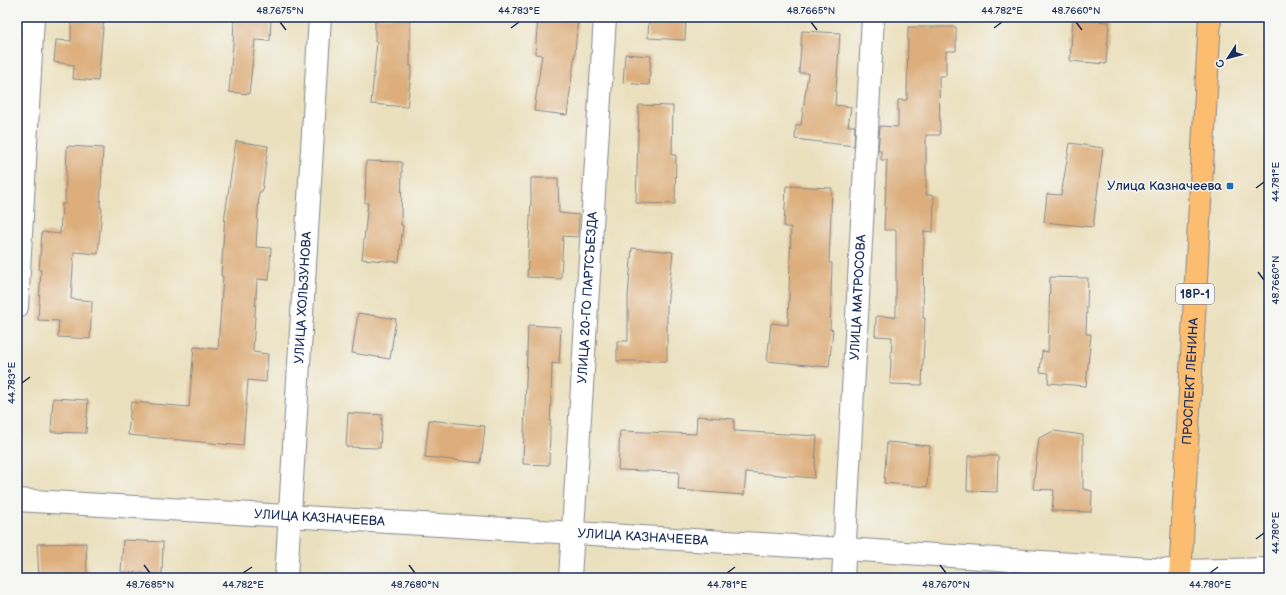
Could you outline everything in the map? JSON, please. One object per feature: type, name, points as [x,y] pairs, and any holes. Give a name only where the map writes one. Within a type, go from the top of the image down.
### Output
[{"type":"main road","name":"ПРОСПЕКТ ЛЕНИНА","points":[[1180,575],[1210,17]]},
{"type":"street","points":[[17,307],[33,17]]},
{"type":"street","name":"УЛИЦА ХОЛЬЗУНОВА","points":[[286,578],[320,17]]},
{"type":"street","name":"УЛИЦА 20-ГО ПАРТСЪЕЗДА","points":[[570,578],[605,17]]},
{"type":"street","name":"УЛИЦА МАТРОСОВА","points":[[843,578],[873,17]]},
{"type":"street","name":"УЛИЦА КАЗНАЧЕЕВА","points":[[17,500],[844,549],[1180,575],[1269,569]]},
{"type":"building","points":[[71,17],[104,17],[98,81],[73,79],[74,65],[54,62],[56,40],[71,41]]},
{"type":"building","points":[[234,17],[271,17],[270,41],[255,40],[249,94],[229,92]]},
{"type":"building","points":[[375,17],[410,17],[410,66],[412,66],[407,107],[371,104],[377,42],[375,42]]},
{"type":"building","points":[[538,17],[578,17],[567,115],[534,111],[542,55],[535,54]]},
{"type":"building","points":[[649,17],[686,17],[685,40],[648,38]]},
{"type":"building","points":[[1073,19],[1109,22],[1106,64],[1070,61]]},
{"type":"building","points":[[908,27],[956,27],[956,51],[946,51],[946,76],[939,76],[940,135],[926,135],[926,195],[934,195],[933,232],[924,231],[923,318],[925,318],[922,385],[890,384],[892,337],[875,336],[876,316],[896,317],[896,230],[884,230],[887,160],[881,160],[881,150],[878,150],[880,126],[898,127],[898,100],[907,100]]},
{"type":"building","points":[[802,31],[840,33],[835,105],[851,107],[848,126],[855,126],[854,146],[795,139],[796,125],[801,125],[808,73],[799,73]]},
{"type":"building","points":[[625,54],[651,56],[649,85],[623,83]]},
{"type":"building","points":[[639,105],[673,106],[672,155],[676,155],[675,204],[636,203]]},
{"type":"building","points":[[236,141],[268,146],[262,192],[259,192],[256,247],[271,248],[269,280],[257,279],[253,352],[268,354],[266,382],[248,380],[243,446],[128,435],[131,402],[189,407],[194,347],[218,349],[223,276],[221,276],[225,214]]},
{"type":"building","points":[[1070,143],[1103,148],[1093,227],[1044,222],[1047,194],[1061,195]]},
{"type":"building","points":[[67,146],[103,148],[100,207],[102,208],[98,254],[74,252],[71,299],[92,301],[90,339],[58,337],[59,321],[38,320],[41,270],[39,270],[42,232],[60,234],[62,204],[65,204]]},
{"type":"building","points":[[366,161],[402,162],[401,225],[403,225],[399,262],[362,259],[368,203],[365,203]]},
{"type":"building","points":[[531,178],[558,178],[559,213],[579,215],[578,237],[563,236],[561,279],[527,277]]},
{"type":"building","points":[[786,186],[832,188],[829,263],[832,263],[830,329],[833,330],[829,367],[767,361],[771,323],[788,325],[791,227],[784,227]]},
{"type":"building","points":[[632,248],[673,252],[667,306],[667,361],[617,361],[617,341],[628,341],[628,296]]},
{"type":"building","points":[[1050,277],[1088,278],[1086,334],[1091,334],[1086,386],[1048,383],[1049,373],[1040,372],[1042,351],[1048,352]]},
{"type":"building","points":[[358,313],[396,319],[390,359],[352,353]]},
{"type":"building","points":[[528,325],[561,327],[559,364],[552,363],[549,465],[523,464]]},
{"type":"building","points":[[53,398],[88,400],[86,433],[51,432]]},
{"type":"building","points":[[348,413],[382,415],[380,448],[346,447]]},
{"type":"building","points":[[697,416],[734,419],[734,431],[817,436],[814,478],[746,472],[744,495],[678,490],[679,472],[618,470],[620,431],[696,434]]},
{"type":"building","points":[[429,420],[485,426],[481,463],[425,457]]},
{"type":"building","points":[[1054,431],[1083,435],[1083,489],[1092,491],[1091,512],[1052,511],[1054,490],[1033,489],[1039,438]]},
{"type":"building","points":[[887,442],[930,446],[927,487],[884,483]]},
{"type":"building","points":[[968,456],[998,456],[997,492],[967,491]]},
{"type":"building","points":[[123,540],[163,542],[162,574],[121,572]]},
{"type":"building","points":[[86,543],[87,578],[39,578],[37,544]]},
{"type":"place","name":"Улица Казначеева","points":[[1230,186]]}]
